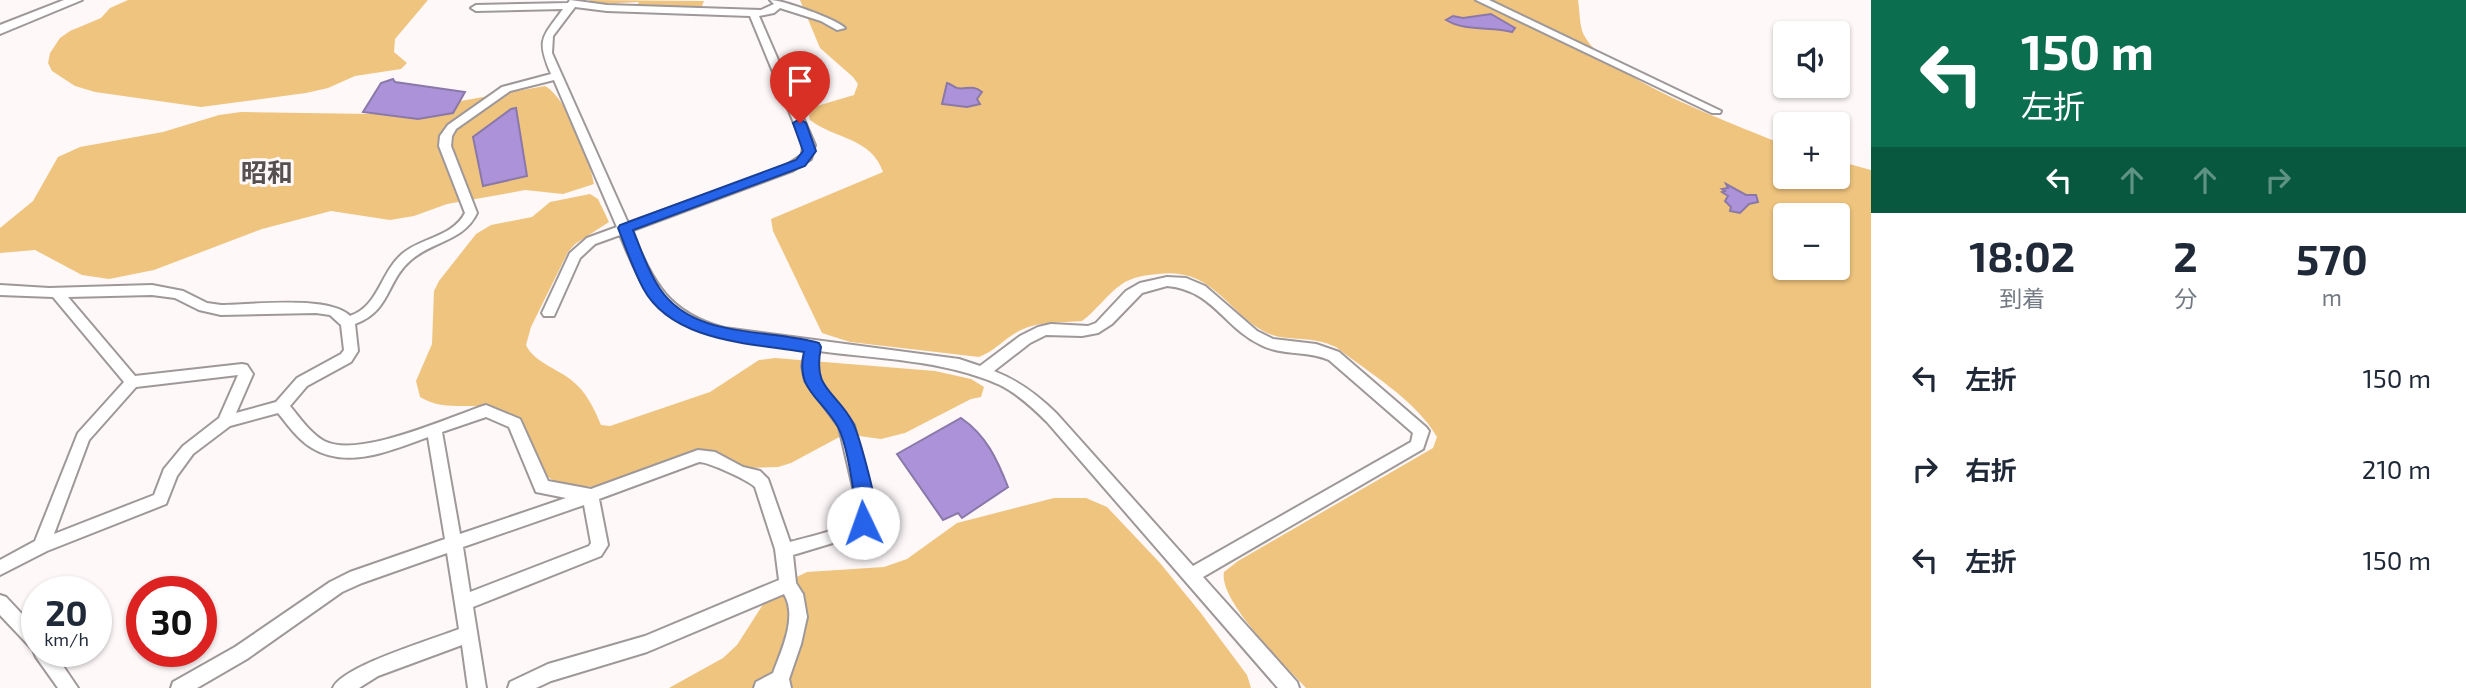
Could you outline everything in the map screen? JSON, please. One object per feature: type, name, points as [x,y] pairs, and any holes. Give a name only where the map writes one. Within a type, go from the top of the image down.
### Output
[{"type":"main road","points":[[0,30],[76,0]]},
{"type":"street","points":[[1481,0],[1716,111]]},
{"type":"street","points":[[477,8],[573,3],[607,8],[753,12],[771,11],[777,2],[836,23],[840,28]]},
{"type":"street","points":[[573,3],[553,28],[546,43],[547,53],[650,287],[660,300],[687,321],[724,333],[813,347],[958,364],[1007,382],[1038,404],[1290,688]]},
{"type":"street","points":[[549,313],[575,256],[582,248],[625,228],[788,169],[807,157],[809,145],[753,12]]},
{"type":"street","points":[[348,322],[359,319],[374,308],[404,259],[466,224],[470,218],[471,213],[445,146],[446,136],[452,127],[506,89],[557,76]]},
{"type":"street","points":[[984,372],[1036,333],[1049,329],[1090,331],[1102,326],[1133,291],[1144,286],[1174,281],[1202,289],[1260,339],[1269,343],[1320,348],[1334,356],[1421,431],[1418,445],[1190,576]]},
{"type":"street","points":[[0,290],[57,293],[168,291],[204,307],[221,310],[332,309],[344,315],[348,322],[351,351],[346,358],[302,382],[281,406],[225,422],[188,450],[170,473],[160,499],[41,546],[0,568]]},
{"type":"street","points":[[57,293],[132,382]]},
{"type":"street","points":[[783,551],[850,531],[863,523],[867,513],[846,425],[812,381],[809,366],[813,347]]},
{"type":"street","points":[[41,546],[83,436],[132,382],[242,369],[246,374],[225,422]]},
{"type":"street","points":[[281,406],[318,444],[336,451],[369,449],[486,411],[515,423],[542,487],[590,495]]},
{"type":"street","points":[[434,429],[477,688]]},
{"type":"street","points":[[180,688],[241,653],[336,587],[698,456],[710,456],[739,472],[754,475],[762,484],[783,551],[789,577],[787,585]]},
{"type":"street","points":[[463,603],[595,551],[600,545],[590,495]]},
{"type":"street","points":[[763,688],[781,683],[800,618],[792,589],[787,585]]},
{"type":"street","points":[[517,688],[548,673],[647,644],[787,585]]},
{"type":"street","points":[[0,603],[21,626]]},
{"type":"street","points":[[342,688],[372,670],[469,634]]},
{"type":"street","points":[[54,667],[69,688]]},
{"type":"shaded area","points":[[128,0],[428,0],[395,39],[394,52],[407,63],[401,69],[355,76],[328,88],[306,93],[201,107],[95,92],[75,86],[52,71],[48,63],[50,53],[60,38],[101,18],[110,8]]},
{"type":"shaded area","points":[[588,0],[704,1],[700,11],[634,9],[639,2],[600,4]]},
{"type":"shaded area","points":[[800,0],[1578,0],[1585,37],[1599,53],[1620,69],[1677,100],[1773,140],[1773,189],[1850,189],[1850,164],[1871,170],[1871,688],[1306,688],[1242,616],[1231,599],[1224,572],[1238,561],[1433,448],[1437,437],[1428,423],[1391,388],[1336,347],[1317,341],[1271,335],[1250,322],[1204,283],[1176,274],[1149,275],[1130,280],[1117,288],[1082,321],[1028,327],[979,357],[850,342],[822,333],[773,231],[771,219],[883,172],[877,160],[861,145],[810,120],[809,115],[817,106],[854,95],[858,84],[820,48]]},
{"type":"shaded area","points":[[1491,14],[1515,28],[1512,32],[1470,27],[1446,20],[1453,16],[1463,18]]},
{"type":"shaded area","points":[[393,79],[395,82],[465,92],[453,113],[418,119],[363,112],[381,83]]},
{"type":"shaded area","points":[[947,83],[957,88],[979,90],[982,92],[977,99],[980,104],[967,107],[942,104]]},
{"type":"shaded area","points":[[545,86],[569,116],[583,145],[594,184],[563,194],[525,190],[447,204],[414,216],[390,220],[331,211],[262,229],[154,270],[109,279],[82,275],[35,250],[0,253],[0,228],[33,201],[58,157],[80,147],[163,132],[219,115],[241,112],[372,114],[404,111]]},
{"type":"shaded area","points":[[516,108],[527,176],[483,186],[473,137]]},
{"type":"shaded area","points":[[1726,184],[1746,195],[1756,195],[1758,202],[1749,204],[1740,213],[1730,211],[1731,207],[1725,201],[1728,196],[1722,192],[1725,191],[1722,189],[1728,188]]},
{"type":"shaded area","points":[[590,194],[598,199],[609,222],[575,244],[568,252],[531,327],[526,345],[540,360],[581,389],[601,425],[610,426],[710,392],[759,360],[775,358],[935,371],[971,379],[984,387],[981,397],[971,399],[905,433],[881,439],[845,434],[791,463],[778,467],[746,468],[694,452],[681,456],[643,477],[596,487],[560,485],[545,475],[515,418],[492,408],[432,402],[420,397],[416,381],[432,344],[434,291],[476,234],[491,225],[532,217],[550,202]]},
{"type":"shaded area","points":[[961,418],[990,448],[1008,487],[962,518],[958,513],[943,520],[897,454]]},
{"type":"shaded area","points":[[1054,498],[1086,498],[1107,507],[1160,563],[1200,612],[1247,675],[1251,688],[669,688],[723,658],[737,645],[762,606],[786,582],[807,572],[884,567],[907,559],[957,523]]},
{"type":"district","name":"昭和","points":[[267,173]]},
{"type":"route","points":[[800,123],[809,145],[807,157],[801,163],[625,228],[650,287],[660,300],[687,321],[724,333],[813,347],[809,366],[812,381],[846,425],[850,439],[867,513],[863,523]]}]
